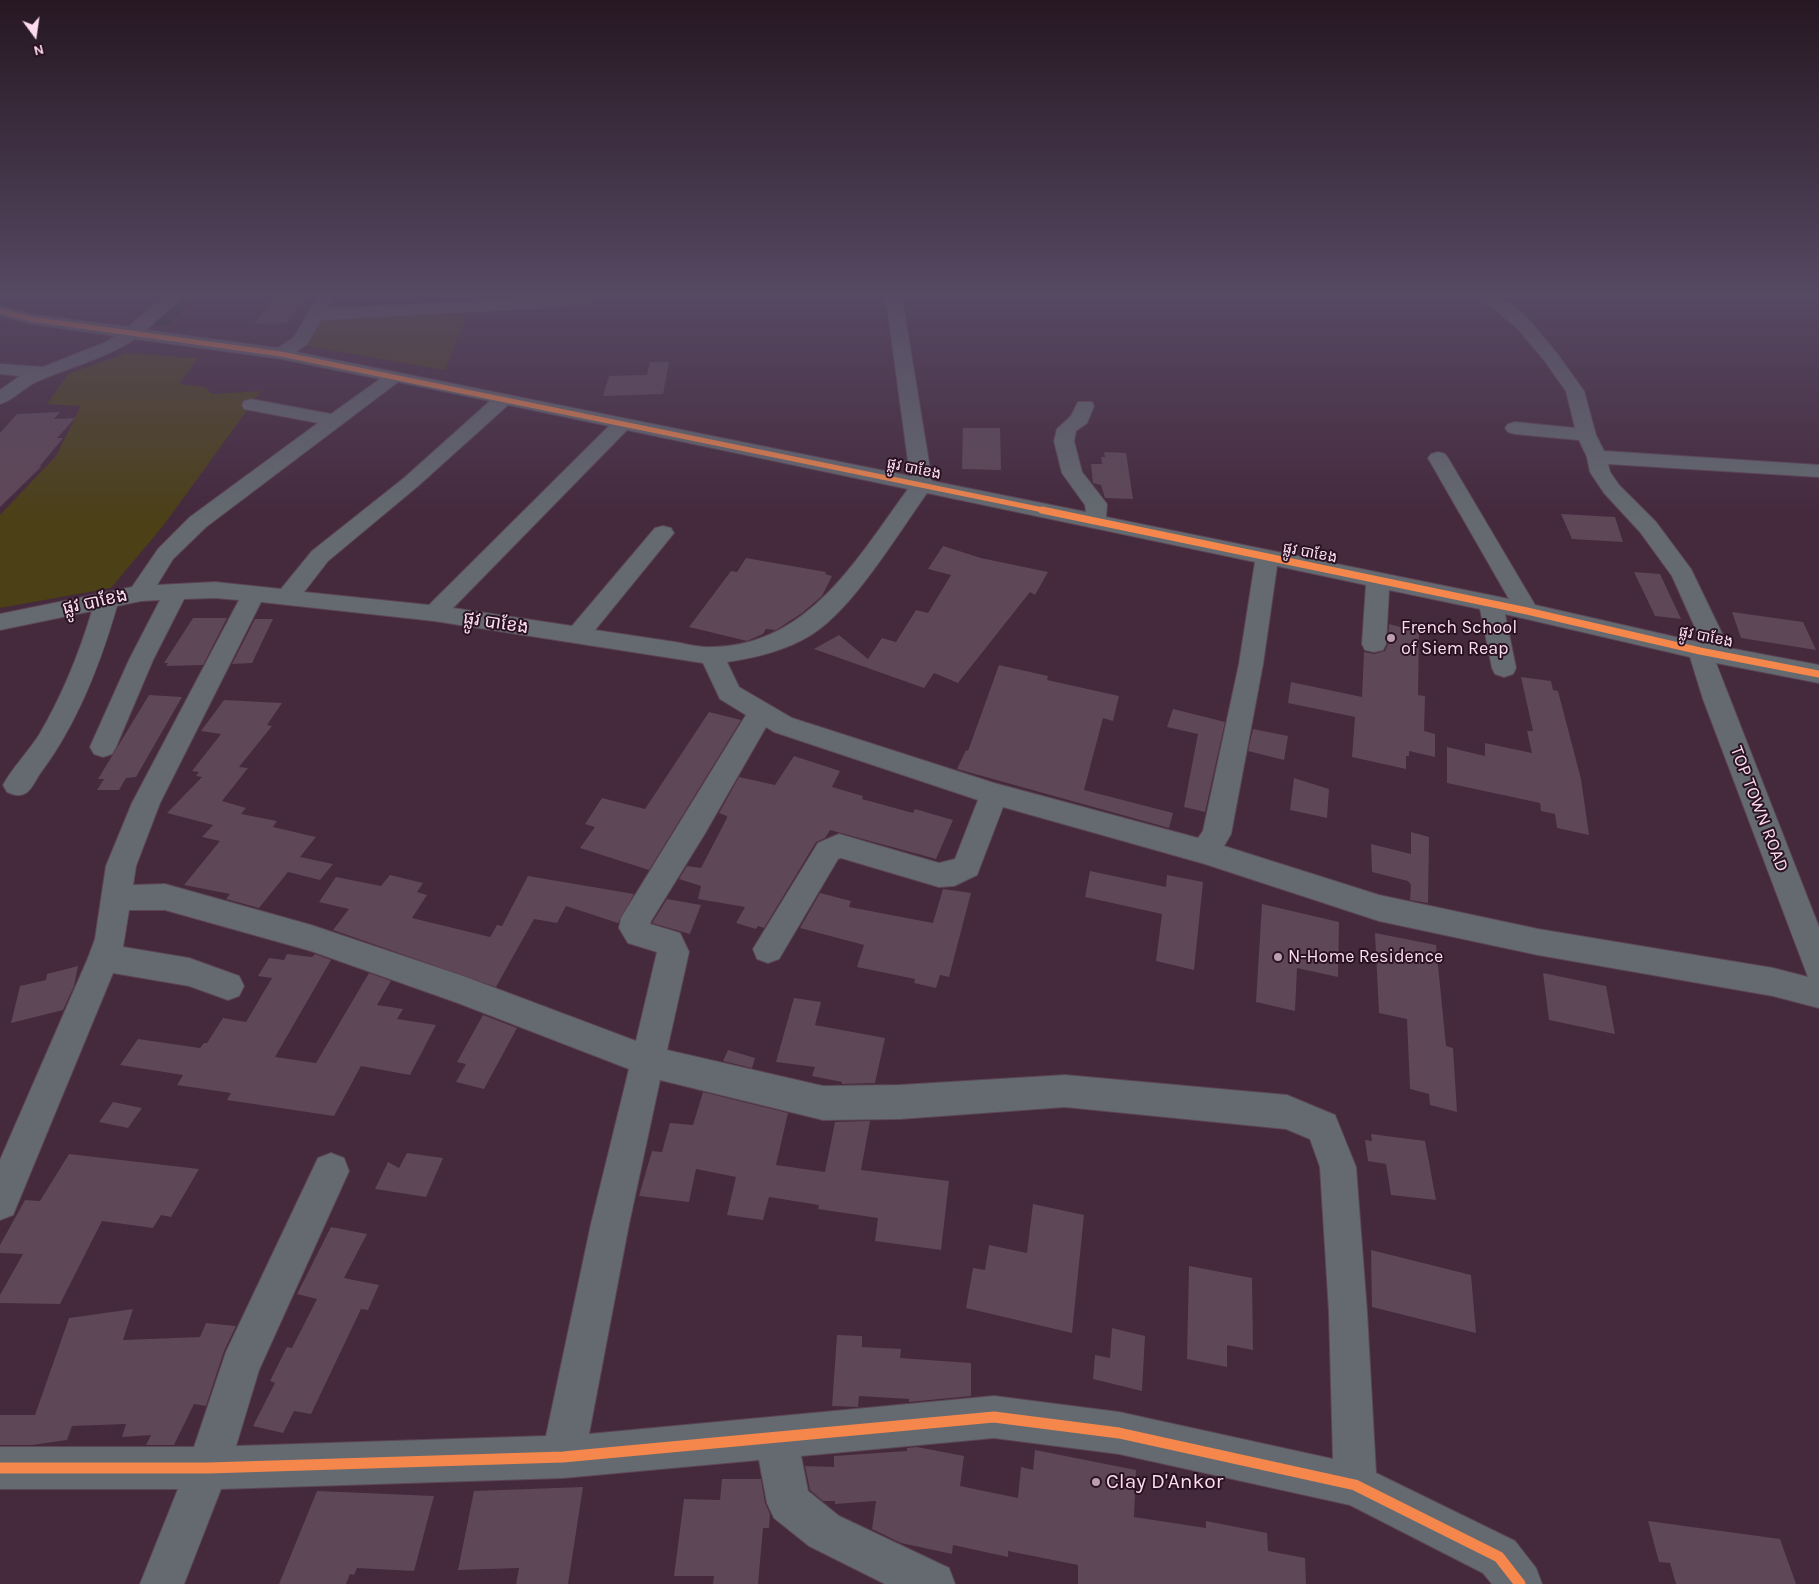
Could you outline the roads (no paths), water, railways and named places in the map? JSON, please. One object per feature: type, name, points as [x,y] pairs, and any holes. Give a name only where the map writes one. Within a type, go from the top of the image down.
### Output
[{"type":"street","points":[[0,398],[19,384],[45,372]]},
{"type":"street","name":"ផ្លូវ បាខែង","points":[[374,372],[1527,611],[1710,653],[1819,674]]},
{"type":"street","points":[[905,372],[922,485]]},
{"type":"street","name":"TOP TOWN ROAD","points":[[1561,372],[1575,391],[1586,435],[1597,457],[1600,472],[1611,490],[1648,527],[1683,574],[1710,653],[1716,699],[1819,967]]},
{"type":"street","points":[[141,593],[152,569],[171,545],[198,522],[395,376]]},
{"type":"street","points":[[288,596],[320,556],[411,482],[504,399]]},
{"type":"street","points":[[251,405],[336,421]]},
{"type":"street","points":[[1085,406],[1080,419],[1066,429],[1064,441],[1072,473],[1096,504],[1097,511],[1093,522]]},
{"type":"street","points":[[434,614],[622,424]]},
{"type":"street","points":[[1515,428],[1586,435]]},
{"type":"street","points":[[1597,457],[1819,471]]},
{"type":"street","points":[[1438,458],[1527,611]]},
{"type":"street","name":"ផ្លូវ បាខែង","points":[[0,622],[141,593],[177,590],[254,593],[434,614],[712,656],[752,649],[777,642],[803,629],[840,596],[922,485]]},
{"type":"street","points":[[577,636],[663,533]]},
{"type":"street","points":[[1205,852],[1217,834],[1251,664],[1267,558]]},
{"type":"street","points":[[1374,644],[1378,580]]},
{"type":"street","points":[[103,747],[141,660],[177,590]]},
{"type":"street","points":[[0,1202],[104,958],[110,939],[121,866],[146,802],[254,593]]},
{"type":"street","points":[[17,784],[46,745],[76,689],[98,630],[107,599]]},
{"type":"street","points":[[1491,604],[1504,668]]},
{"type":"street","points":[[712,656],[729,693],[783,725],[994,794],[1205,852],[1378,908],[1538,942],[1773,982],[1819,994]]},
{"type":"street","points":[[563,1458],[610,1224],[673,952],[669,942],[640,934],[634,928],[636,918],[694,827],[761,713]]},
{"type":"street","points":[[768,949],[828,851],[839,846],[939,874],[954,874],[967,866],[994,794]]},
{"type":"street","points":[[116,898],[165,897],[311,938],[463,990],[648,1060],[823,1103],[900,1102],[1065,1091],[1287,1112],[1323,1127],[1338,1167],[1348,1312],[1355,1485]]},
{"type":"street","points":[[104,958],[189,972],[228,986]]},
{"type":"street","points":[[162,1584],[208,1468],[240,1366],[332,1171]]},
{"type":"street","points":[[0,1468],[208,1468],[563,1458],[776,1436],[994,1417],[1119,1433],[1355,1485],[1499,1557],[1520,1584]]},
{"type":"street","points":[[776,1436],[789,1503],[824,1531],[933,1584]]},
{"type":"place","name":"French School of Siem Reap","points":[[1391,638]]},
{"type":"place","name":"N-Home Residence","points":[[1278,957]]},
{"type":"place","name":"Clay D'Ankor","points":[[1096,1482]]}]
